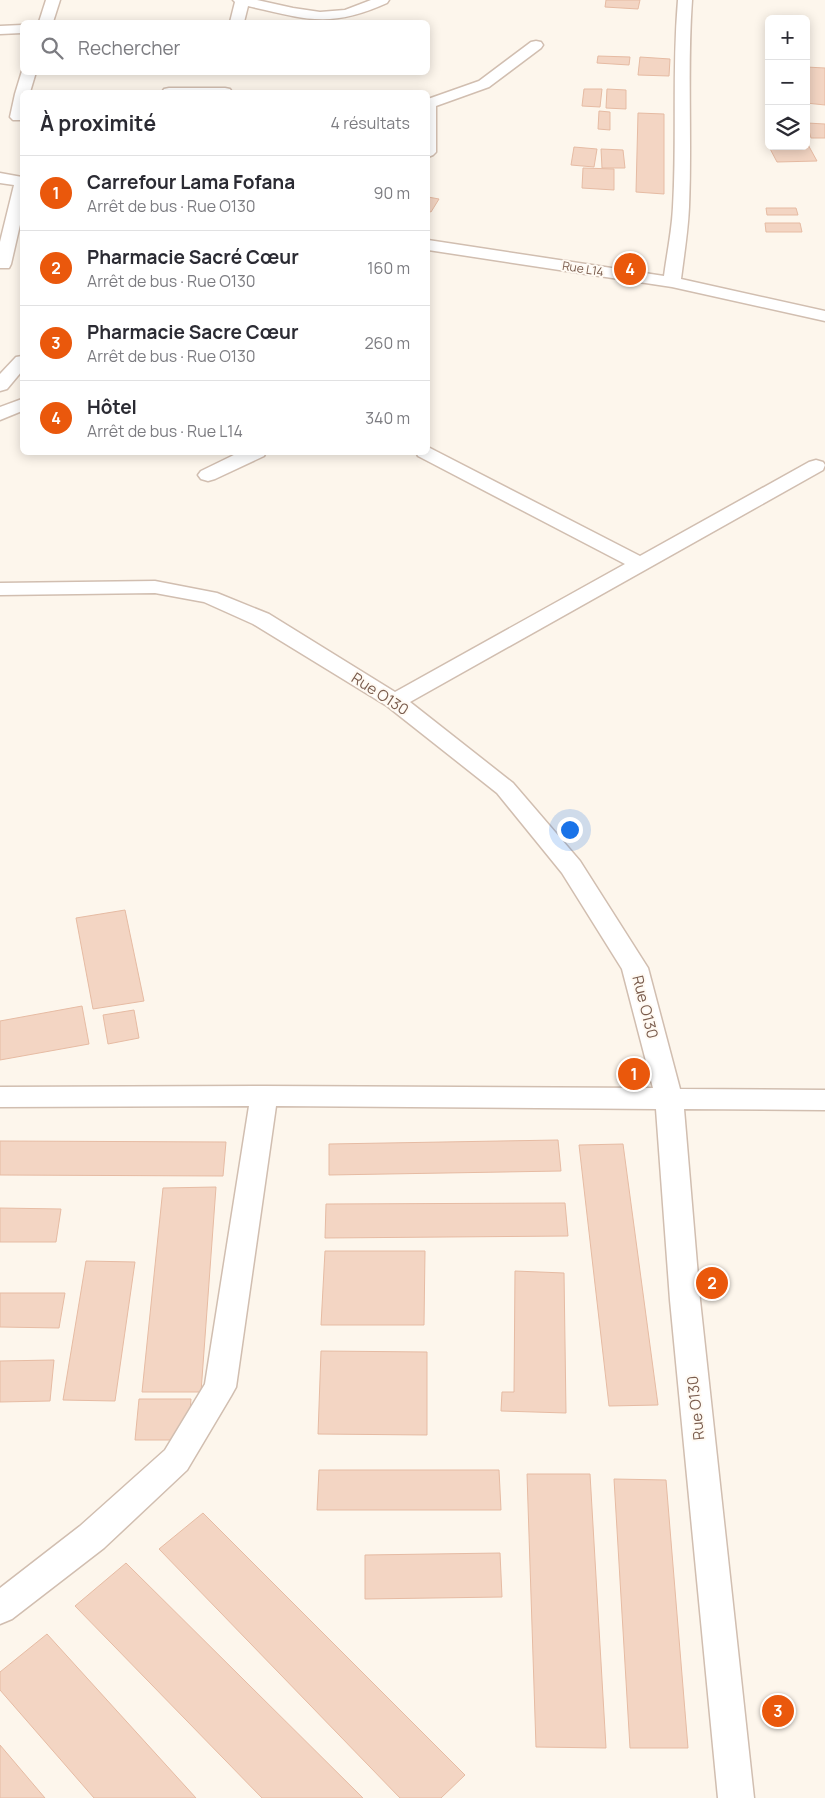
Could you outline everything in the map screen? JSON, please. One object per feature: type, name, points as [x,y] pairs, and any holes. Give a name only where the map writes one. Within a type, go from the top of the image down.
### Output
[{"type":"street","points":[[47,20],[53,0]]},
{"type":"street","points":[[238,20],[241,0],[314,15],[331,16],[347,14],[382,0]]},
{"type":"street","points":[[672,282],[681,210],[683,124],[681,50],[685,0]]},
{"type":"street","points":[[0,30],[20,30]]},
{"type":"street","points":[[430,103],[484,84],[536,45]]},
{"type":"street","points":[[23,90],[28,75]]},
{"type":"street","points":[[206,90],[225,89]]},
{"type":"street","points":[[18,117],[20,106]]},
{"type":"street","points":[[0,178],[20,183]]},
{"type":"street","points":[[3,264],[20,192]]},
{"type":"street","name":"Rue L14","points":[[430,245],[672,282],[825,316]]},
{"type":"street","points":[[0,384],[20,363]]},
{"type":"street","points":[[0,414],[20,406]]},
{"type":"street","points":[[208,475],[251,455]]},
{"type":"street","points":[[430,455],[640,564]]},
{"type":"street","points":[[395,701],[816,466]]},
{"type":"street","name":"Rue O130","points":[[0,589],[155,588],[210,597],[260,619],[395,701],[505,788],[571,867],[635,968],[669,1099],[685,1300],[736,1798]]},
{"type":"street","points":[[0,1608],[92,1537],[176,1460],[220,1388],[264,1096]]},
{"type":"street","points":[[0,1097],[264,1096],[825,1100]]},
{"type":"building","points":[[606,0],[640,0],[638,9],[605,7]]},
{"type":"building","points":[[598,56],[630,57],[629,65],[597,63]]},
{"type":"building","points":[[640,57],[670,59],[669,76],[638,75]]},
{"type":"building","points":[[810,67],[825,68],[825,105],[810,103]]},
{"type":"building","points":[[584,89],[602,89],[600,107],[582,106]]},
{"type":"building","points":[[607,89],[626,90],[626,109],[606,108]]},
{"type":"building","points":[[599,111],[610,112],[610,130],[598,129]]},
{"type":"building","points":[[638,113],[664,114],[664,194],[636,192]]},
{"type":"building","points":[[810,123],[825,124],[825,138],[811,138]]},
{"type":"building","points":[[574,147],[597,149],[594,167],[571,165]]},
{"type":"building","points":[[810,148],[817,161],[777,162],[771,150],[810,150]]},
{"type":"building","points":[[601,149],[623,150],[625,168],[602,168]]},
{"type":"building","points":[[583,168],[614,169],[614,190],[582,188]]},
{"type":"building","points":[[430,197],[439,199],[431,212]]},
{"type":"building","points":[[766,208],[796,208],[798,215],[767,215]]},
{"type":"building","points":[[765,223],[800,223],[802,232],[766,232]]},
{"type":"building","points":[[125,910],[144,1001],[93,1009],[76,918]]},
{"type":"building","points":[[82,1006],[89,1044],[0,1060],[0,1021]]},
{"type":"building","points":[[134,1010],[139,1038],[108,1044],[103,1015]]},
{"type":"building","points":[[558,1140],[561,1171],[329,1175],[329,1144]]},
{"type":"building","points":[[0,1141],[226,1142],[223,1176],[0,1175]]},
{"type":"building","points":[[623,1144],[658,1405],[609,1406],[579,1145]]},
{"type":"building","points":[[216,1187],[201,1392],[142,1392],[163,1188]]},
{"type":"building","points":[[565,1203],[568,1236],[325,1238],[326,1204]]},
{"type":"building","points":[[0,1208],[61,1209],[56,1242],[0,1242]]},
{"type":"building","points":[[325,1251],[425,1251],[424,1325],[321,1325]]},
{"type":"building","points":[[86,1261],[135,1262],[115,1401],[63,1400]]},
{"type":"building","points":[[515,1271],[564,1273],[566,1413],[501,1411],[502,1392],[514,1392]]},
{"type":"building","points":[[0,1293],[65,1293],[59,1328],[0,1327]]},
{"type":"building","points":[[321,1351],[427,1352],[427,1435],[318,1434]]},
{"type":"building","points":[[54,1360],[50,1401],[0,1402],[0,1361]]},
{"type":"building","points":[[139,1399],[191,1399],[188,1440],[135,1440]]},
{"type":"building","points":[[319,1470],[499,1470],[501,1510],[317,1510]]},
{"type":"building","points":[[527,1474],[590,1474],[606,1748],[536,1747]]},
{"type":"building","points":[[614,1479],[666,1480],[688,1748],[630,1748]]},
{"type":"building","points":[[203,1513],[465,1775],[441,1798],[400,1798],[159,1549]]},
{"type":"building","points":[[500,1553],[502,1597],[365,1599],[365,1555]]},
{"type":"building","points":[[126,1563],[363,1798],[262,1798],[75,1606]]},
{"type":"building","points":[[47,1634],[196,1798],[94,1798],[0,1690],[0,1672]]},
{"type":"building","points":[[0,1745],[45,1798],[0,1798]]},
{"type":"place","name":"Hôtel","points":[[630,269]]},
{"type":"place","name":"Carrefour Lama Fofana","points":[[634,1074]]},
{"type":"place","name":"Pharmacie Sacré Cœur","points":[[712,1283]]},
{"type":"place","name":"Pharmacie Sacre Cœur","points":[[778,1711]]}]
